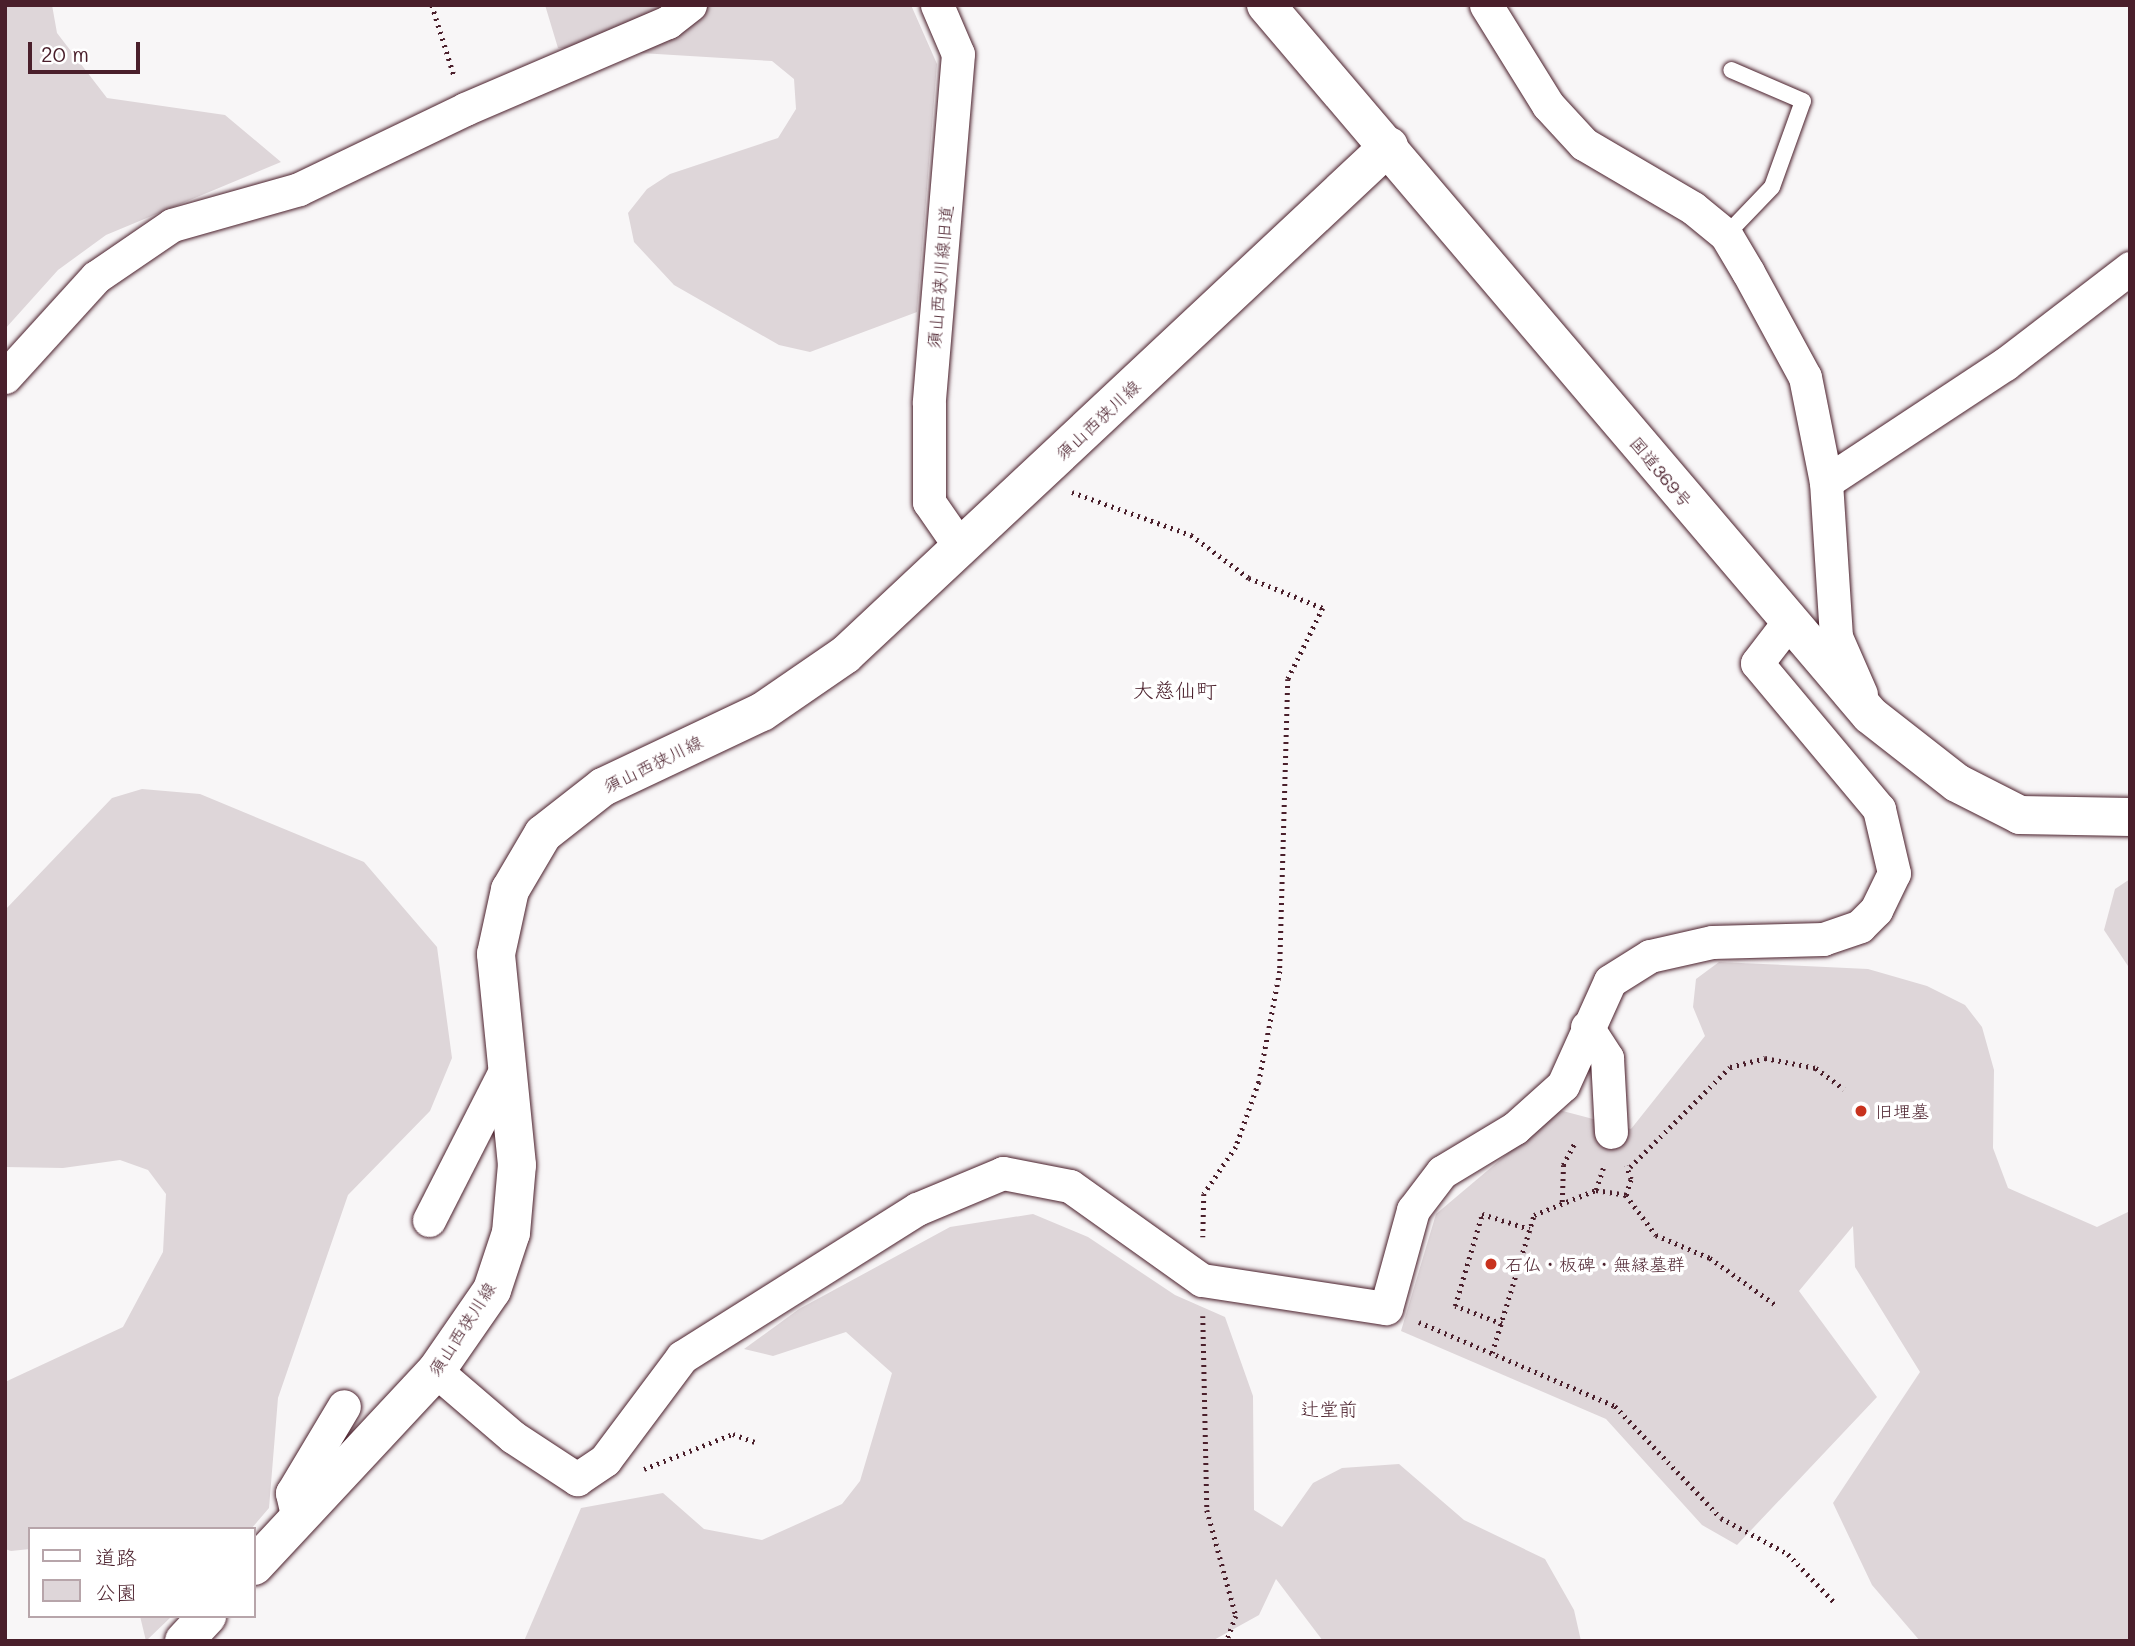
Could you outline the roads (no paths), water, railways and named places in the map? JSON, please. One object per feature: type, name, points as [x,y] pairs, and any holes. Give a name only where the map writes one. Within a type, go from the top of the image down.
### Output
[{"type":"main road","name":"国道369号","points":[[1266,5],[1390,146],[1787,624],[1870,715],[1957,783],[2020,816],[2130,817]]},
{"type":"main road","name":"須山西狭川線","points":[[256,1564],[436,1371],[492,1290],[511,1233],[517,1165],[496,954],[510,890],[543,834],[603,787],[762,712],[845,655],[958,544],[1046,468],[1390,146]]},
{"type":"main road","points":[[184,1641],[205,1618]]},
{"type":"street","points":[[5,377],[96,277],[172,225],[299,189],[465,109],[644,33],[690,5]]},
{"type":"street","name":"須山西狭川線旧道","points":[[937,5],[958,54],[929,402],[928,490],[929,502],[958,544]]},
{"type":"street","points":[[1499,11],[1548,105],[1584,144],[1693,208],[1726,236],[1805,377],[1826,482],[1836,637],[1870,715]]},
{"type":"street","points":[[1826,482],[2006,364],[2130,268]]},
{"type":"street","points":[[436,1371],[513,1437],[577,1479],[606,1460],[682,1357],[917,1209],[1003,1172],[1070,1186],[1202,1280],[1386,1308],[1413,1210],[1442,1172],[1515,1128],[1563,1085],[1610,981],[1650,957],[1712,942],[1823,939],[1860,926],[1876,911],[1894,873],[1878,809],[1757,663],[1787,624]]},
{"type":"street","points":[[1587,1027],[1607,1058],[1613,1146]]},
{"type":"street","points":[[429,1220],[507,1067]]},
{"type":"street","points":[[298,1519],[292,1493],[344,1406]]},
{"type":"lane","points":[[1726,236],[1772,187],[1803,101],[1731,70]]},
{"type":"place","name":"旧埋墓","points":[[1861,1111]]},
{"type":"place","name":"石仏・板碑・無縁墓群","points":[[1491,1264]]},
{"type":"district","name":"大慈仙町","points":[[1175,690]]},
{"type":"district","name":"辻堂前","points":[[1329,1409]]}]
